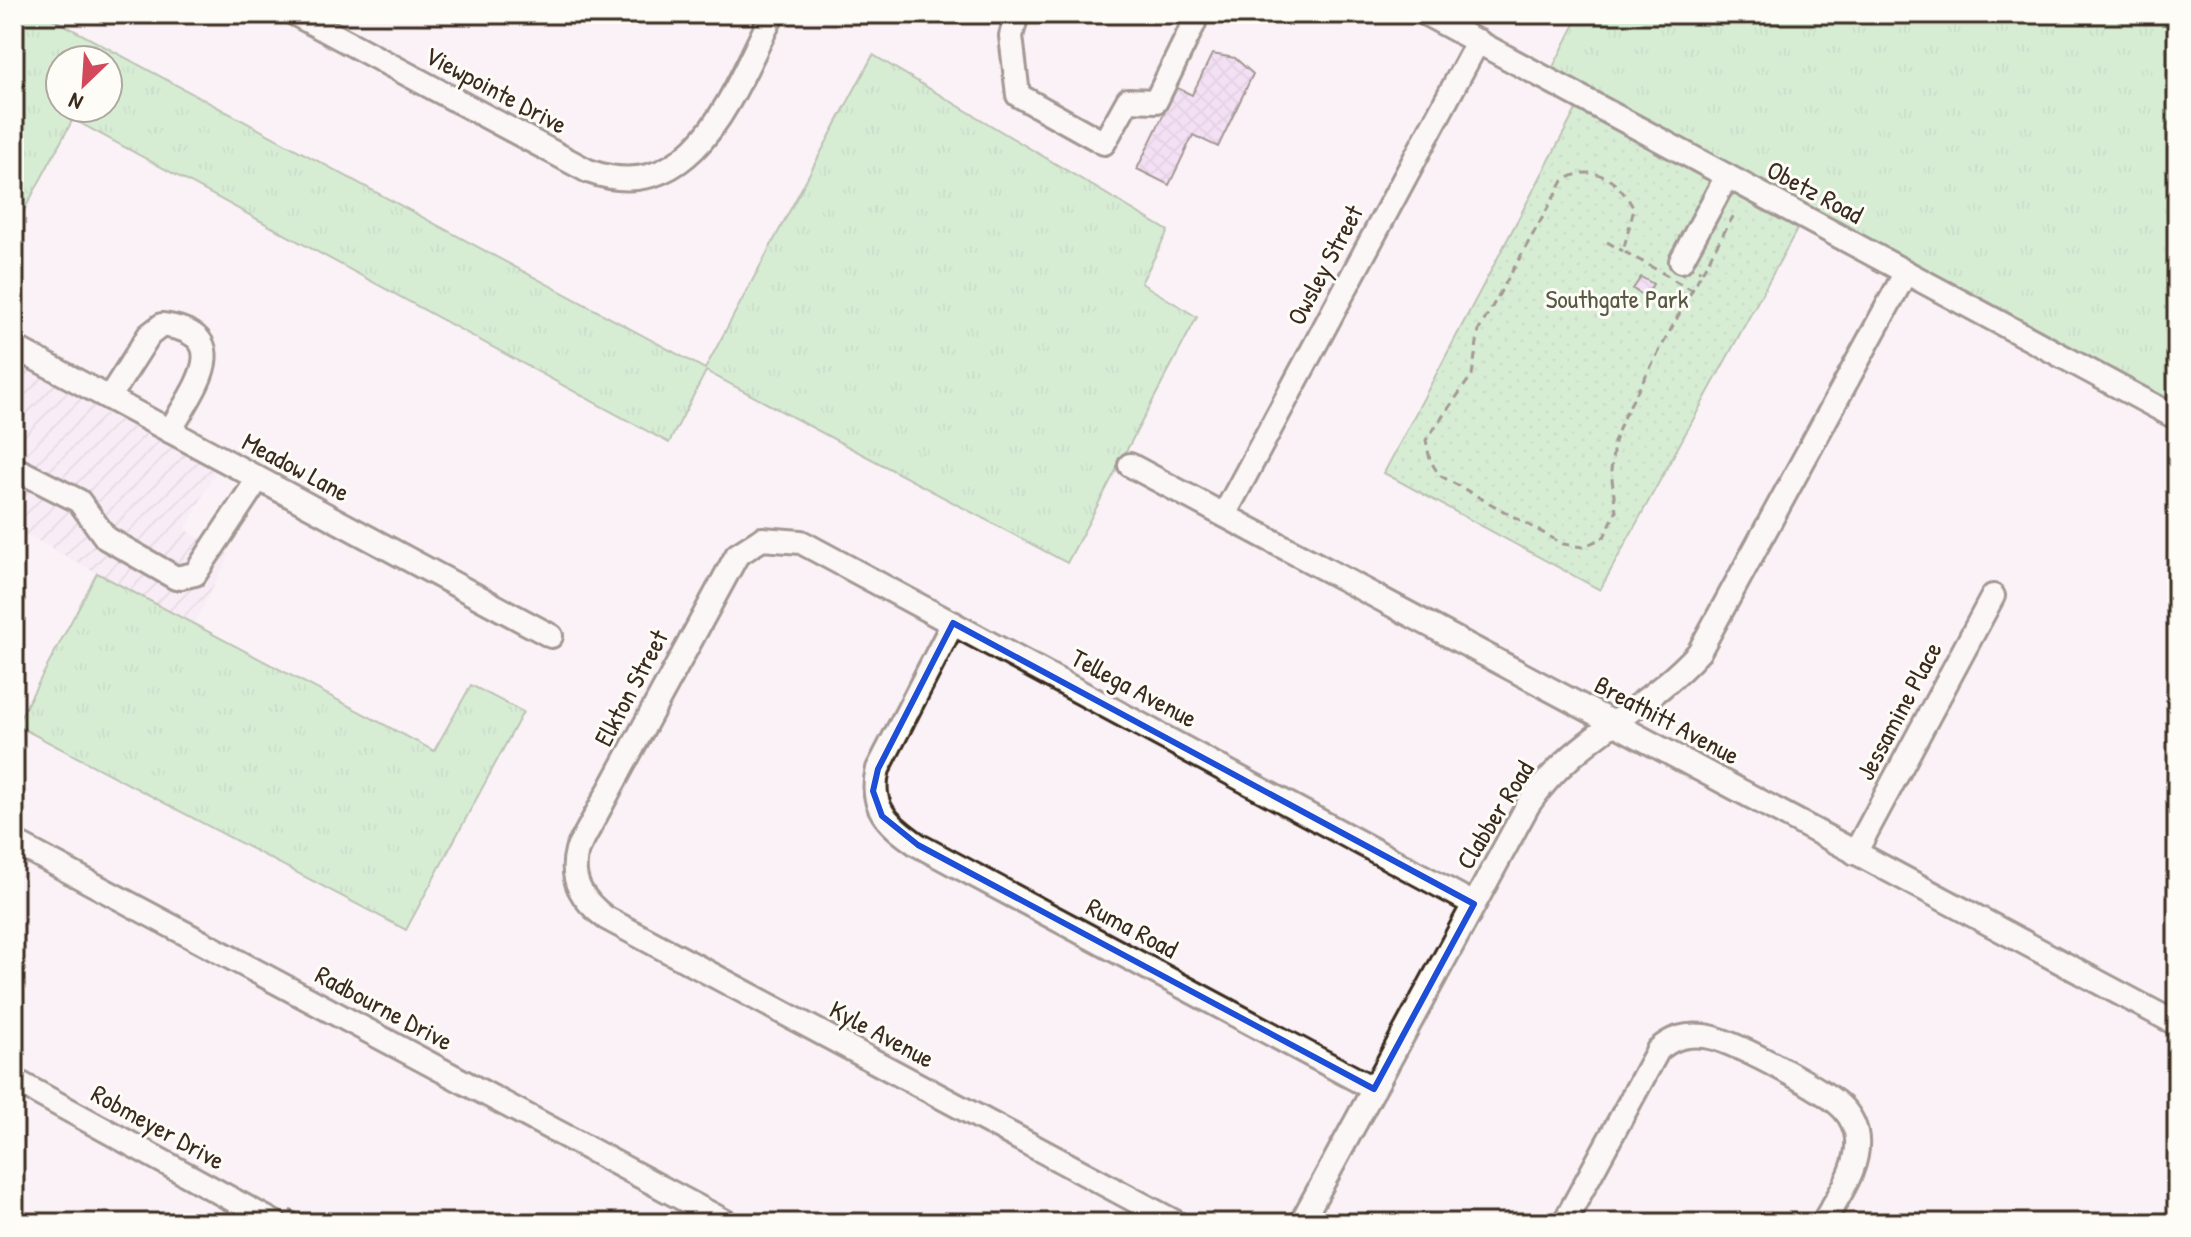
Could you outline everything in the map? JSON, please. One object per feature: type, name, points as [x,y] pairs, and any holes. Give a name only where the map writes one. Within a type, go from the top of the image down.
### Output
[{"type":"street","name":"Viewpointe Drive","points":[[295,14],[588,171],[632,179],[673,167],[706,138],[773,14]]},
{"type":"street","points":[[1017,14],[1011,36],[1018,95],[1104,143],[1128,100],[1156,101],[1194,23],[1191,14]]},
{"type":"street","name":"Obetz Road","points":[[1426,14],[2177,418]]},
{"type":"street","name":"Owsley Street","points":[[1224,515],[1478,41]]},
{"type":"street","points":[[1681,261],[1727,176]]},
{"type":"street","name":"Clabber Road","points":[[1301,1223],[1543,782],[1563,760],[1676,678],[1699,652],[1906,272]]},
{"type":"street","points":[[109,398],[149,335],[162,325],[183,328],[194,335],[207,357],[205,371],[170,431]]},
{"type":"street","name":"Meadow Lane","points":[[14,347],[551,636]]},
{"type":"street","name":"Breathitt Avenue","points":[[1130,465],[2177,1024]]},
{"type":"street","points":[[14,468],[79,501],[106,538],[176,578],[195,574],[258,479]]},
{"type":"street","name":"Tellega Avenue","points":[[762,539],[801,542],[1474,904]]},
{"type":"street","name":"Elkton Street","points":[[575,879],[575,859],[581,841],[721,581],[737,555],[762,539]]},
{"type":"street","name":"Jessamine Place","points":[[1855,853],[1993,596]]},
{"type":"street","name":"Ruma Road","points":[[953,623],[883,757],[875,779],[875,802],[893,827],[918,845],[1374,1089]]},
{"type":"street","name":"Radbourne Drive","points":[[14,842],[728,1223]]},
{"type":"street","name":"Kyle Avenue","points":[[575,879],[586,901],[606,918],[1182,1216]]},
{"type":"street","points":[[1564,1223],[1650,1063],[1670,1041],[1684,1036],[1725,1041],[1835,1101],[1855,1129],[1857,1142],[1853,1167],[1823,1223]]},
{"type":"street","name":"Robmeyer Drive","points":[[14,1080],[275,1223]]},
{"type":"path","points":[[1607,242],[1692,290],[1624,416],[1614,442],[1611,471],[1616,512],[1610,531],[1594,544],[1572,547],[1439,475],[1430,460],[1426,440],[1472,375],[1479,330],[1563,181],[1572,175],[1593,173],[1617,183],[1634,209],[1623,251]]},
{"type":"path","points":[[1702,272],[1735,213]]},
{"type":"path","points":[[1182,1216],[1211,1223]]},
{"type":"highlighted area","points":[[953,623],[1474,904],[1374,1089],[918,845],[882,816],[873,791],[878,769]]},
{"type":"shaded area","points":[[14,357],[219,465],[185,530],[230,555],[193,625],[14,528]]},
{"type":"green space","points":[[14,14],[44,14],[100,44],[44,44],[44,124],[70,124],[14,229]]},
{"type":"green space","points":[[1580,14],[2177,14],[2177,409],[1550,73]]},
{"type":"green space","points":[[873,55],[1168,231],[1141,283],[1197,317],[1067,563],[706,371],[669,443],[82,124],[124,124],[124,57],[705,369]]},
{"type":"green space","name":"Southgate Park","points":[[1579,104],[1762,210],[1800,224],[1600,590],[1384,473]]},
{"type":"green space","points":[[97,573],[434,751],[471,685],[523,712],[406,930],[16,725]]},
{"type":"building","points":[[1212,54],[1235,58],[1253,74],[1218,147],[1193,135],[1169,185],[1137,169],[1168,105],[1151,96],[1159,79],[1192,95]]},
{"type":"building","points":[[1641,277],[1653,284],[1646,297],[1633,289]]}]
